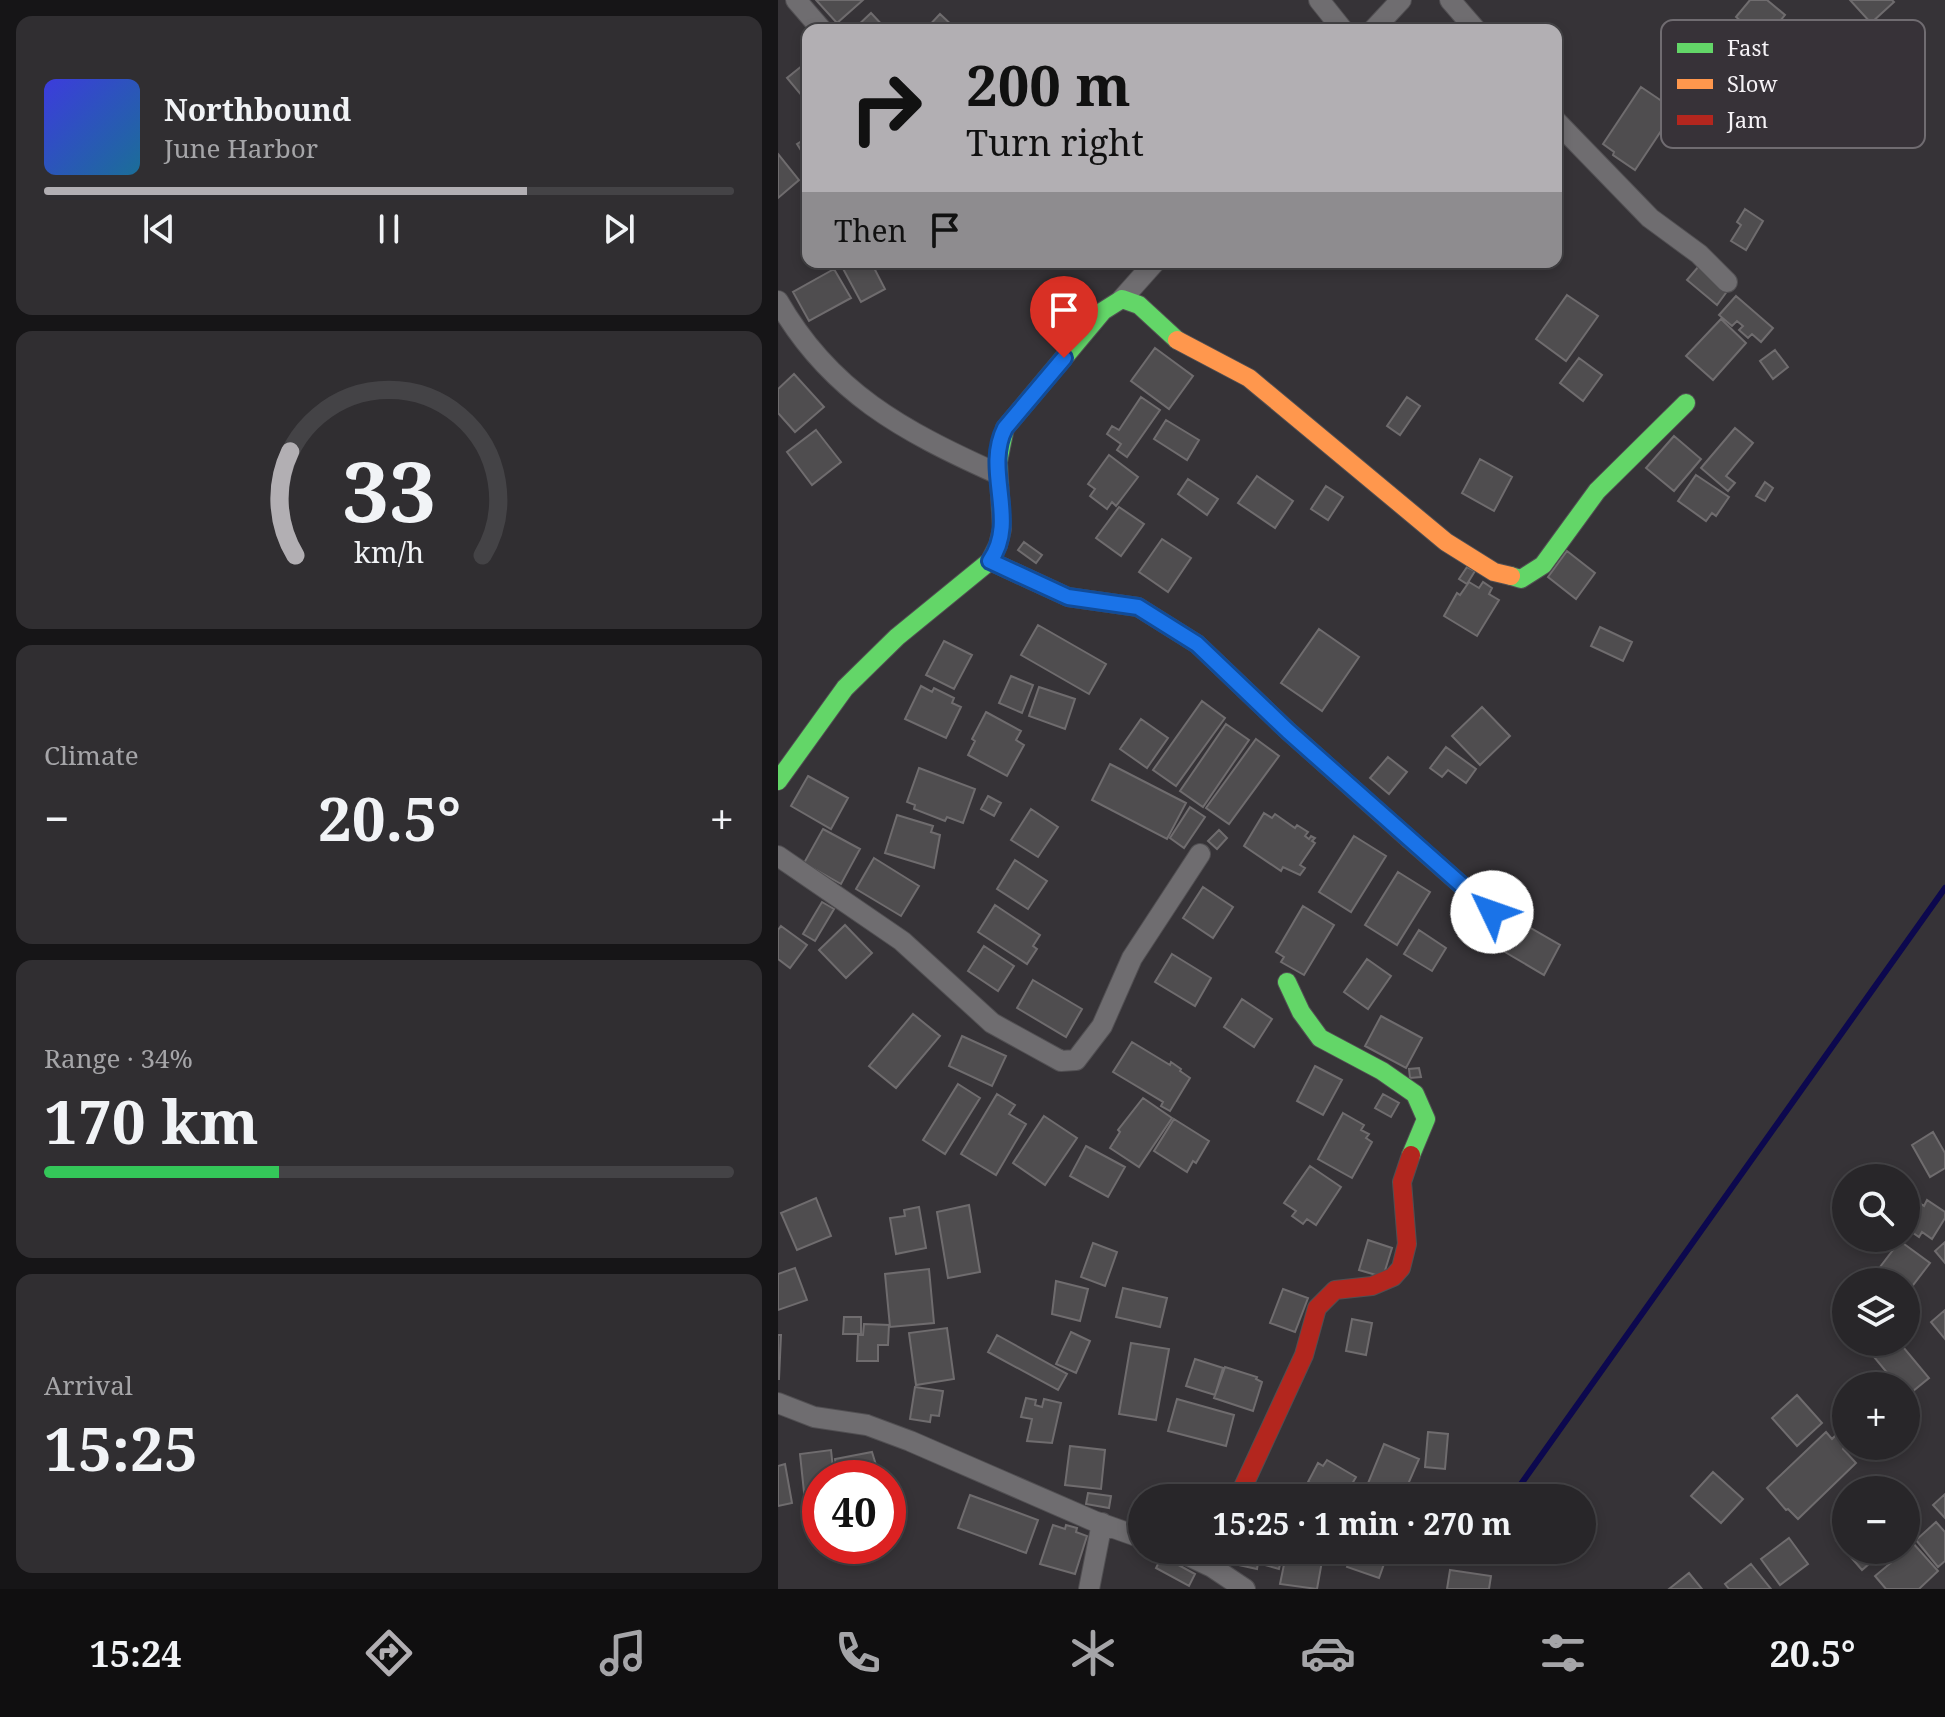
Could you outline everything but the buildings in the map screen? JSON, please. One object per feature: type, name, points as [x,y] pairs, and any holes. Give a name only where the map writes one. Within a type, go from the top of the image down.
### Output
[{"type":"street","points":[[796,0],[817,24]]},
{"type":"street","points":[[1319,0],[1338,24]]},
{"type":"street","points":[[1379,24],[1401,0]]},
{"type":"street","points":[[1450,0],[1471,24]]},
{"type":"street","points":[[1562,127],[1650,218],[1699,254],[1727,282]]},
{"type":"street","points":[[778,781],[845,688],[897,637],[990,561],[1002,536],[1003,521],[996,473],[998,441],[1005,428],[1103,311],[1122,299],[1150,268]]},
{"type":"street","points":[[1122,299],[1139,305],[1182,344],[1249,378],[1446,542],[1494,572],[1521,579],[1543,565],[1597,491],[1686,403]]},
{"type":"street","points":[[778,301],[798,335],[840,381],[892,420],[935,445],[996,473]]},
{"type":"street","points":[[990,561],[1068,597],[1138,607],[1197,644],[1288,731],[1492,912]]},
{"type":"street","points":[[778,856],[902,941],[992,1023],[1061,1061],[1076,1060],[1102,1026],[1132,958],[1200,854]]},
{"type":"street","points":[[1244,1484],[1304,1355],[1317,1308],[1335,1290],[1360,1290],[1386,1283],[1402,1269],[1407,1247],[1402,1180],[1426,1119],[1415,1094],[1382,1071],[1320,1038],[1301,1012],[1287,982]]},
{"type":"street","points":[[778,1403],[814,1417],[867,1425],[1128,1533]]},
{"type":"street","points":[[1089,1589],[1102,1523]]},
{"type":"street","points":[[1220,1564],[1245,1589]]},
{"type":"waterway","points":[[1521,1484],[1945,888]]},
{"type":"traffic: fast","points":[[778,781],[845,688],[897,637],[990,561],[1002,529],[998,462],[1005,428],[1103,311],[1122,299],[1139,305],[1177,340]]},
{"type":"traffic: fast","points":[[1511,576],[1521,579],[1543,565],[1597,491],[1686,403]]},
{"type":"traffic: fast","points":[[1287,982],[1301,1012],[1320,1038],[1382,1071],[1415,1094],[1426,1119],[1411,1155]]},
{"type":"traffic: slow","points":[[1177,340],[1249,378],[1446,542],[1494,572],[1511,576]]},
{"type":"traffic: slow","points":[[1409,839],[1492,912]]},
{"type":"traffic: jam","points":[[990,561],[1068,597],[1138,607],[1197,644],[1288,731],[1409,839]]},
{"type":"traffic: jam","points":[[1244,1484],[1304,1355],[1317,1308],[1335,1290],[1372,1286],[1393,1277],[1401,1268],[1407,1244],[1402,1182],[1411,1155]]},
{"type":"route","points":[[1064,358],[1005,428],[998,441],[996,473],[1003,521],[1002,536],[990,561],[1068,597],[1138,607],[1197,644],[1288,731],[1492,912]]}]
